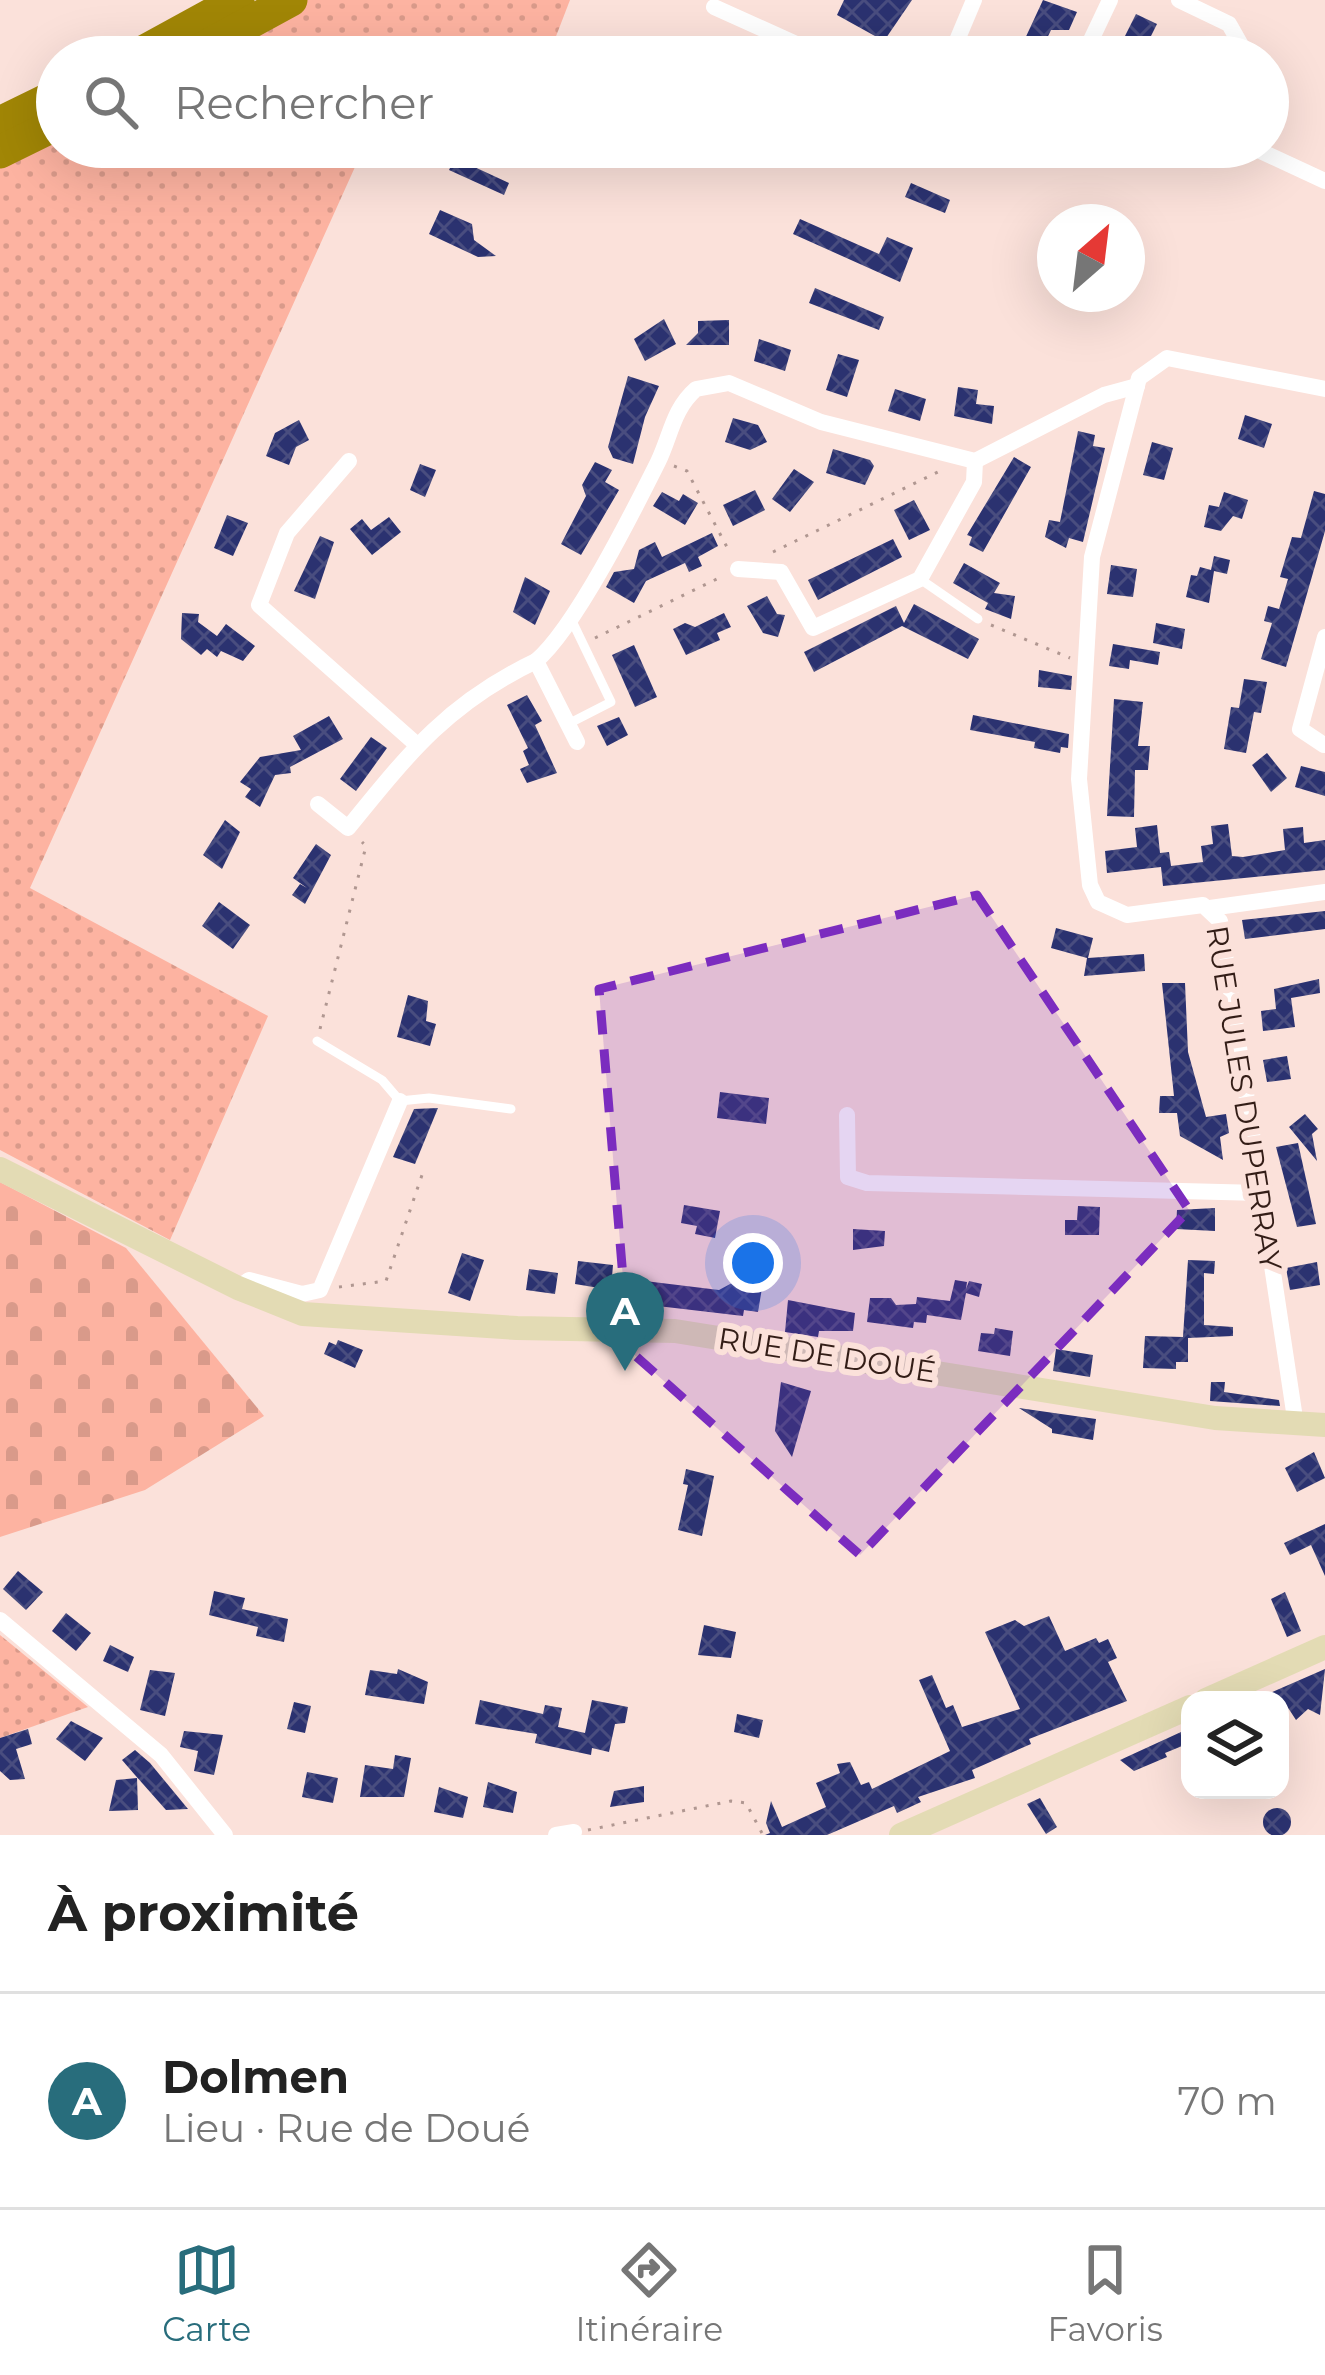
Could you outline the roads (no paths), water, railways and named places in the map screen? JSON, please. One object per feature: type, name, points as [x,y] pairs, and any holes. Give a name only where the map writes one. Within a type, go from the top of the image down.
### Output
[{"type":"highway","points":[[172,36],[238,0]]},
{"type":"highway","points":[[226,36],[291,0]]},
{"type":"highway","points":[[0,123],[36,105]]},
{"type":"highway","points":[[0,152],[36,134]]},
{"type":"street","points":[[959,36],[974,0]]},
{"type":"street","points":[[1093,36],[1110,0]]},
{"type":"street","points":[[1179,0],[1229,24],[1236,36]]},
{"type":"street","points":[[714,7],[778,36]]},
{"type":"street","points":[[1289,164],[1325,181]]},
{"type":"street","points":[[318,804],[348,828],[416,744],[463,700],[536,661],[570,616],[659,460],[683,400],[711,383],[729,383],[821,422],[975,461],[1104,395],[1136,386],[1146,368],[1167,358],[1325,389]]},
{"type":"street","name":"RUE JULES DUPERRAY","points":[[1136,386],[1092,556],[1079,779],[1093,895],[1107,909],[1127,915],[1195,905],[1210,908],[1222,928],[1296,1425]]},
{"type":"street","points":[[349,460],[287,533],[261,593],[266,615],[416,744]]},
{"type":"street","points":[[738,569],[781,572],[813,628],[920,579],[974,482],[975,461]]},
{"type":"street","points":[[1324,745],[1300,729],[1325,637]]},
{"type":"street","points":[[536,661],[577,742]]},
{"type":"street","points":[[1210,908],[1325,892]]},
{"type":"street","points":[[238,1288],[249,1280],[302,1294],[320,1290],[400,1101]]},
{"type":"street","points":[[848,1115],[848,1178],[867,1183],[1260,1192]]},
{"type":"street","name":"RUE DE DOUÉ","points":[[0,1169],[238,1288],[278,1306],[329,1318],[675,1330],[1215,1418],[1325,1425]]},
{"type":"street","points":[[0,1620],[160,1755],[226,1835]]},
{"type":"street","points":[[1227,1691],[1325,1648]]},
{"type":"street","points":[[901,1835],[1181,1711]]},
{"type":"lane","points":[[920,579],[978,619]]},
{"type":"lane","points":[[568,724],[611,702],[570,616]]},
{"type":"lane","points":[[317,1041],[382,1080],[400,1101],[429,1097],[511,1109]]},
{"type":"place","name":"Dolmen","points":[[625,1371]]}]
